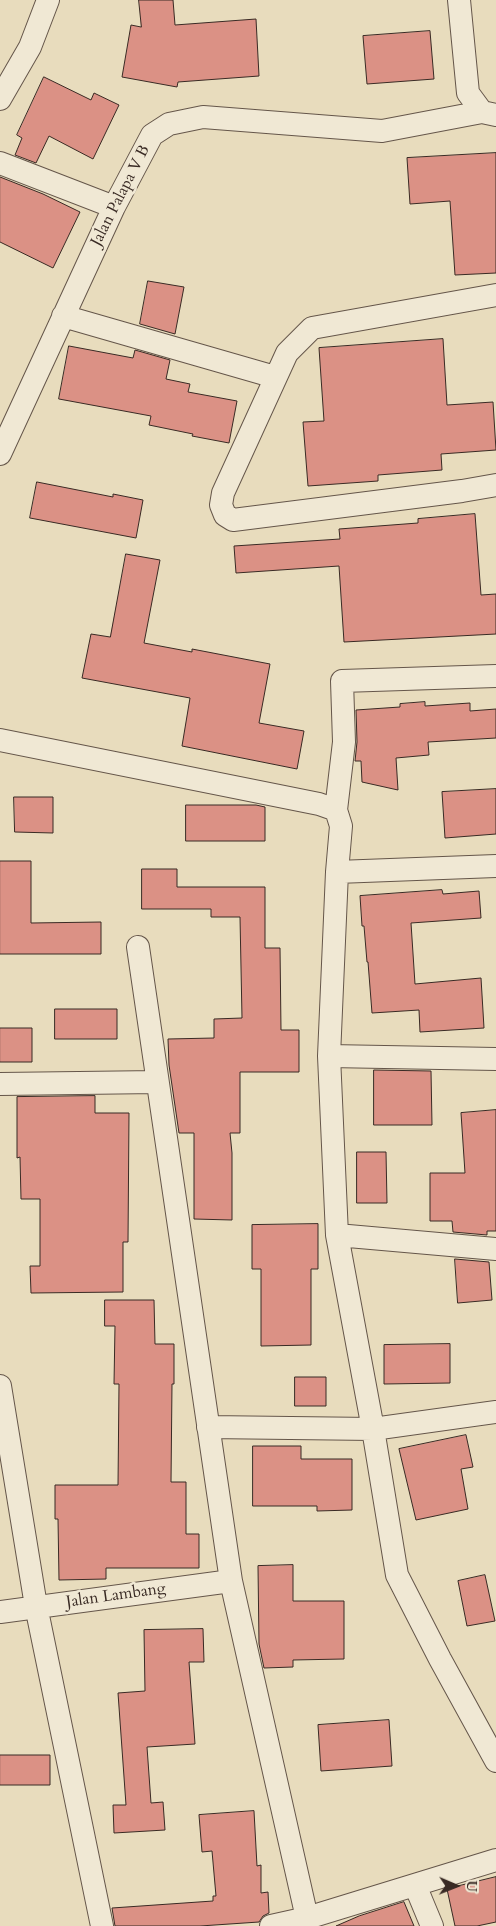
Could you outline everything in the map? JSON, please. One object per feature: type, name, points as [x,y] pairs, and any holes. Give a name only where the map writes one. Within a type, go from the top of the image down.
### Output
[{"type":"street","points":[[0,99],[30,47],[48,0]]},
{"type":"street","points":[[459,0],[468,92],[489,113]]},
{"type":"street","name":"Jalan Palapa V B","points":[[0,454],[114,207],[152,135],[169,124],[203,117],[382,131],[489,113]]},
{"type":"street","points":[[0,163],[114,207]]},
{"type":"street","points":[[496,295],[312,328],[287,353],[222,493],[221,505],[225,515],[232,520],[462,491],[496,484]]},
{"type":"street","points":[[63,316],[275,377]]},
{"type":"street","points":[[496,676],[342,681],[344,742],[336,810],[341,826],[337,872],[329,1056],[337,1235],[373,1429],[397,1575],[440,1659],[496,1761]]},
{"type":"street","points":[[0,740],[310,802],[336,810]]},
{"type":"street","points":[[337,872],[496,866]]},
{"type":"street","points":[[138,947],[231,1581],[306,1918]]},
{"type":"street","points":[[329,1056],[496,1059]]},
{"type":"street","points":[[0,1084],[157,1082]]},
{"type":"street","points":[[337,1235],[496,1249]]},
{"type":"street","points":[[0,1386],[36,1606],[102,1926]]},
{"type":"street","points":[[208,1427],[373,1429],[496,1412]]},
{"type":"street","name":"Jalan Lambang","points":[[0,1612],[231,1581]]},
{"type":"street","points":[[271,1926],[306,1918],[496,1860]]},
{"type":"street","points":[[415,1885],[432,1926]]},
{"type":"building","points":[[139,0],[173,0],[175,25],[256,19],[259,76],[178,82],[177,87],[122,77],[131,25],[141,27]]},
{"type":"building","points":[[430,31],[434,79],[367,84],[363,36]]},
{"type":"building","points":[[44,77],[91,100],[94,93],[119,105],[93,159],[49,136],[36,163],[15,155],[22,138],[17,135]]},
{"type":"building","points":[[496,153],[496,273],[455,275],[450,201],[410,204],[407,158]]},
{"type":"building","points":[[0,177],[43,194],[80,212],[53,268],[0,242]]},
{"type":"building","points":[[148,281],[184,287],[175,334],[140,324]]},
{"type":"building","points":[[443,339],[447,405],[493,402],[496,450],[441,454],[442,470],[378,475],[378,481],[308,486],[303,422],[324,421],[319,348]]},
{"type":"building","points":[[69,346],[133,358],[135,350],[170,360],[166,379],[190,384],[188,392],[237,401],[229,443],[149,425],[151,416],[59,399]]},
{"type":"building","points":[[37,482],[113,497],[113,494],[143,500],[136,538],[30,518]]},
{"type":"building","points":[[475,514],[481,595],[496,594],[496,634],[344,642],[339,566],[236,573],[234,546],[340,539],[339,529],[418,523],[418,519]]},
{"type":"building","points":[[126,554],[160,560],[144,643],[192,652],[192,649],[270,664],[259,723],[304,731],[297,769],[182,746],[190,698],[82,678],[91,634],[110,637]]},
{"type":"building","points":[[425,702],[425,706],[470,703],[470,711],[496,709],[496,738],[428,742],[429,755],[396,758],[398,790],[362,782],[361,761],[355,761],[357,742],[356,710],[400,707],[400,704]]},
{"type":"building","points":[[496,789],[496,834],[445,838],[442,792]]},
{"type":"building","points":[[14,797],[53,797],[53,833],[15,832]]},
{"type":"building","points":[[186,805],[256,805],[265,807],[265,841],[186,841]]},
{"type":"building","points":[[0,861],[31,861],[31,923],[101,922],[101,954],[0,954]]},
{"type":"building","points":[[142,869],[177,869],[177,887],[265,887],[265,948],[280,948],[281,1030],[299,1030],[299,1072],[240,1072],[240,1133],[230,1133],[232,1153],[232,1220],[194,1219],[194,1133],[179,1133],[169,1065],[168,1039],[214,1038],[214,1019],[242,1018],[240,917],[211,917],[211,909],[142,909]]},
{"type":"building","points":[[442,890],[443,894],[479,891],[481,918],[411,923],[415,984],[481,978],[484,1028],[420,1032],[419,1010],[372,1013],[360,896]]},
{"type":"building","points":[[55,1009],[117,1009],[117,1039],[55,1039]]},
{"type":"building","points":[[0,1028],[32,1028],[32,1062],[0,1062]]},
{"type":"building","points":[[374,1070],[431,1071],[432,1125],[374,1125]]},
{"type":"building","points":[[95,1096],[95,1113],[129,1113],[128,1242],[123,1242],[123,1292],[31,1293],[30,1266],[40,1266],[40,1199],[21,1199],[20,1157],[17,1158],[17,1097]]},
{"type":"building","points":[[496,1110],[496,1231],[487,1231],[487,1235],[453,1232],[452,1221],[430,1221],[430,1173],[465,1173],[461,1113]]},
{"type":"building","points":[[357,1152],[386,1152],[387,1203],[357,1203]]},
{"type":"building","points":[[318,1224],[318,1269],[311,1269],[311,1345],[261,1346],[261,1269],[252,1269],[252,1225]]},
{"type":"building","points":[[455,1259],[489,1262],[492,1300],[458,1303]]},
{"type":"building","points":[[105,1300],[154,1300],[155,1344],[174,1344],[171,1482],[186,1482],[186,1534],[199,1534],[199,1568],[106,1568],[106,1579],[59,1580],[58,1519],[55,1519],[55,1485],[118,1485],[119,1384],[114,1384],[115,1326],[105,1326]]},
{"type":"building","points":[[450,1344],[450,1383],[384,1384],[384,1345]]},
{"type":"building","points":[[295,1377],[326,1377],[326,1406],[295,1406]]},
{"type":"building","points":[[466,1435],[473,1467],[461,1469],[468,1509],[416,1520],[399,1449]]},
{"type":"building","points":[[253,1446],[301,1446],[301,1459],[352,1459],[352,1510],[317,1511],[317,1506],[253,1506]]},
{"type":"building","points":[[293,1565],[293,1601],[344,1601],[344,1659],[293,1660],[293,1667],[264,1668],[259,1644],[258,1566]]},
{"type":"building","points":[[485,1575],[495,1621],[467,1626],[458,1581]]},
{"type":"building","points":[[203,1629],[204,1662],[189,1662],[195,1744],[147,1747],[151,1803],[163,1802],[165,1830],[114,1833],[113,1805],[126,1805],[118,1693],[145,1691],[144,1630]]},
{"type":"building","points":[[389,1720],[392,1766],[321,1771],[318,1725]]},
{"type":"building","points":[[0,1755],[50,1755],[50,1785],[0,1785]]},
{"type":"building","points":[[254,1811],[257,1866],[261,1865],[261,1893],[268,1892],[269,1913],[263,1916],[259,1922],[200,1926],[115,1926],[112,1908],[213,1901],[213,1896],[216,1896],[212,1851],[202,1852],[199,1815]]},
{"type":"building","points":[[496,1877],[496,1922],[477,1926],[455,1926],[447,1889]]},
{"type":"building","points":[[404,1902],[414,1926],[336,1926],[359,1916]]}]
